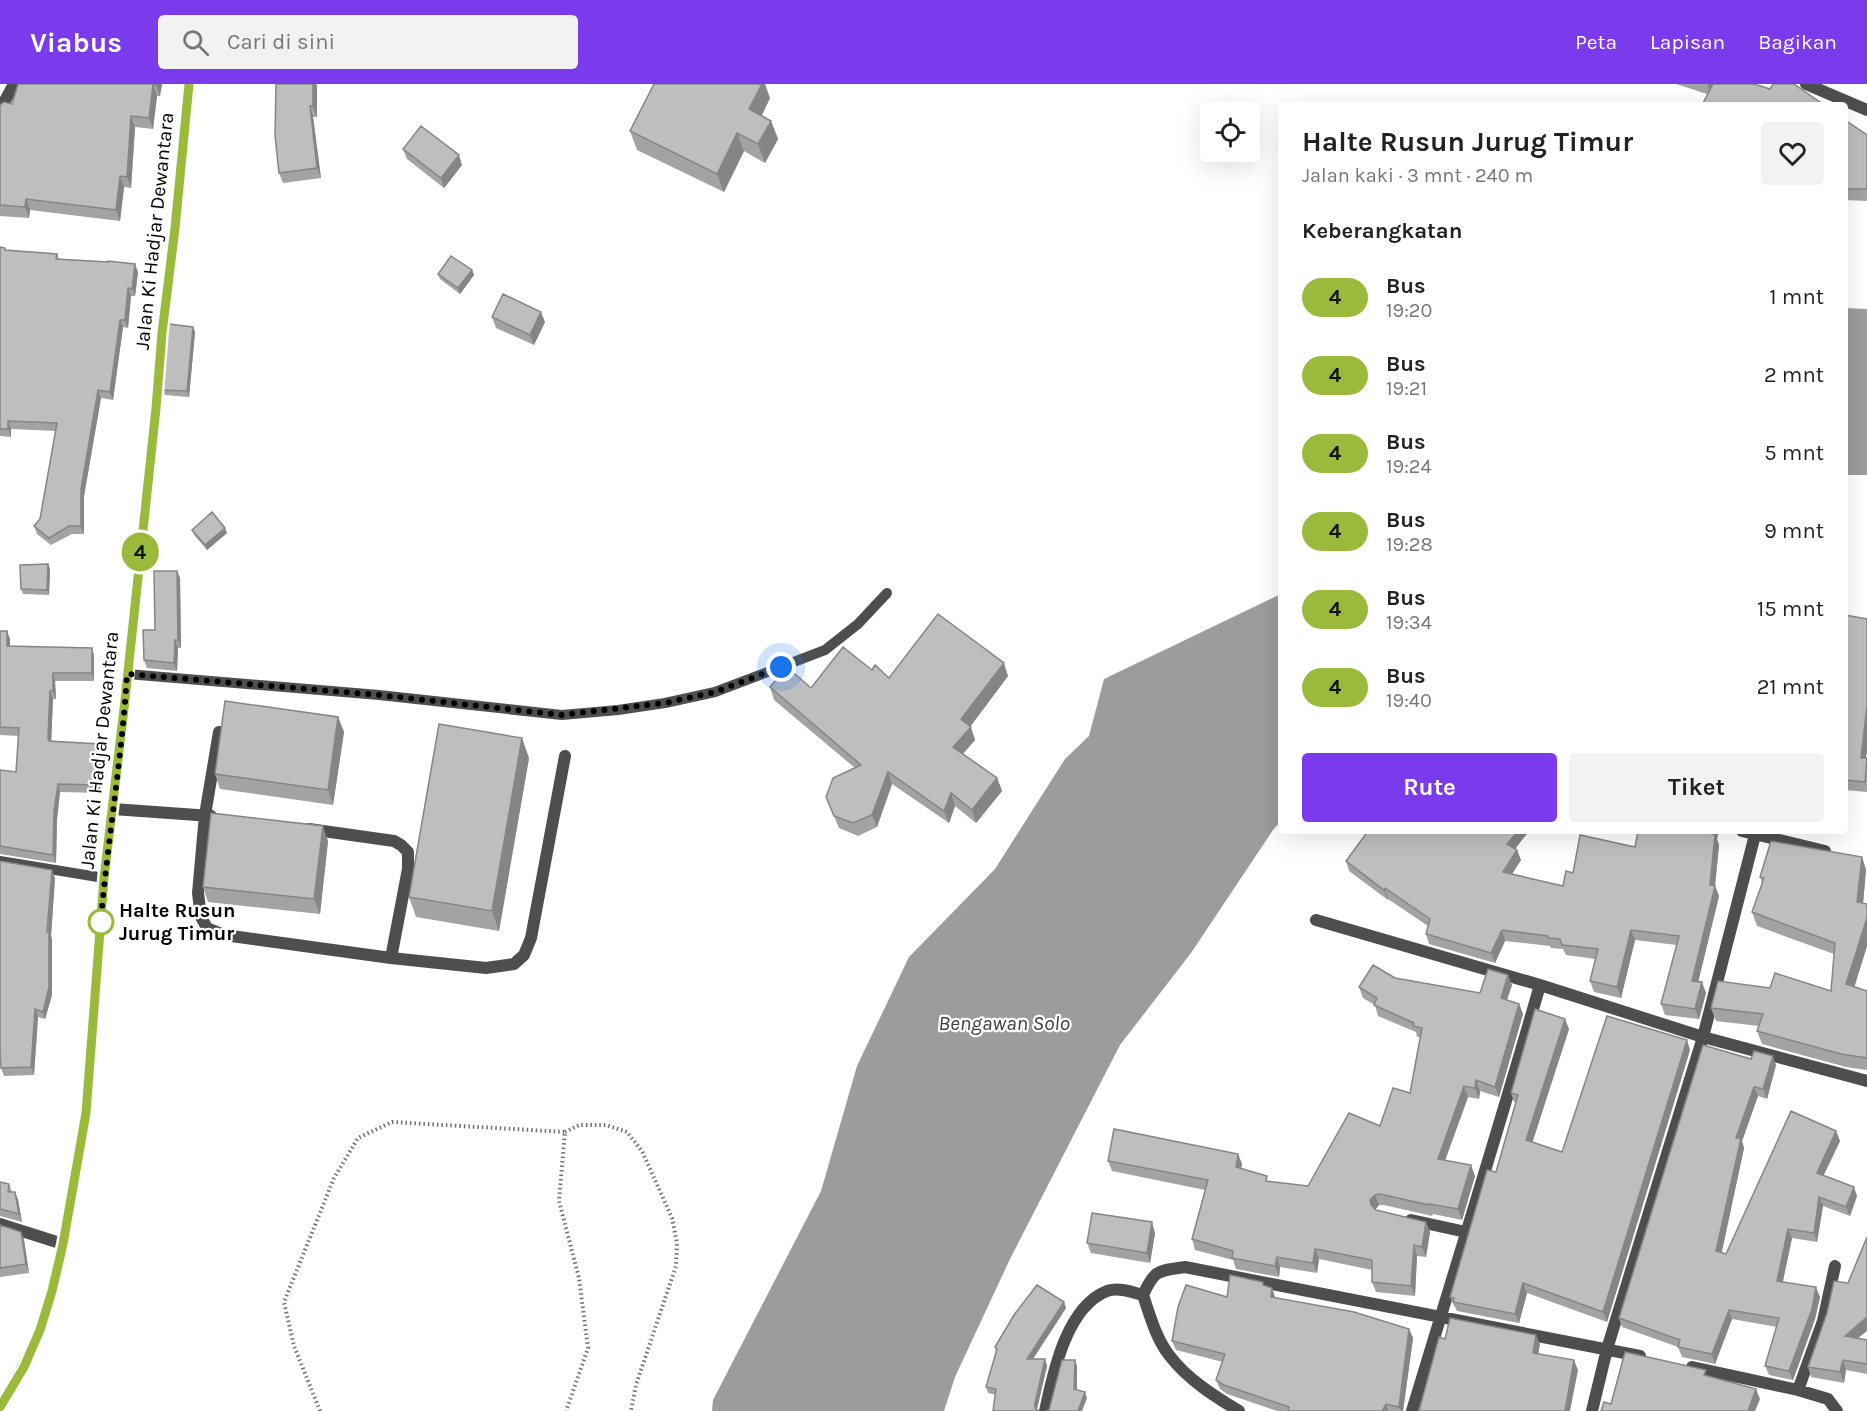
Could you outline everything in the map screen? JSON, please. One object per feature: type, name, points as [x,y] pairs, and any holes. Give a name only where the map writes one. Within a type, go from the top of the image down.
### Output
[{"type":"main road","name":"Jalan Ki Hadjar Dewantara","points":[[0,1407],[24,1367],[40,1330],[52,1291],[63,1244],[86,1113],[104,878],[155,420],[189,84]]},
{"type":"street","points":[[0,110],[14,84]]},
{"type":"street","points":[[1806,84],[1867,110]]},
{"type":"street","points":[[219,732],[205,815],[198,893],[201,917],[207,928],[224,935],[391,958],[486,968],[514,964],[524,955],[531,938],[565,756]]},
{"type":"street","points":[[113,809],[225,818]]},
{"type":"street","points":[[291,827],[394,841],[408,852],[408,869],[391,958]]},
{"type":"street","points":[[1592,1411],[1607,1349],[1703,1037],[1755,834]]},
{"type":"street","points":[[1759,834],[1833,853]]},
{"type":"street","points":[[1316,920],[1703,1037],[1867,1081]]},
{"type":"street","points":[[1412,1411],[1486,1172],[1540,986]]},
{"type":"street","points":[[1403,1218],[1466,1232]]},
{"type":"street","points":[[0,1224],[63,1244]]},
{"type":"street","points":[[1798,1390],[1823,1321],[1835,1266]]},
{"type":"street","points":[[1239,1411],[1193,1380],[1169,1356],[1154,1328],[1143,1295],[1151,1277],[1163,1270],[1185,1267],[1652,1358]]},
{"type":"street","points":[[1045,1411],[1055,1364],[1078,1316],[1095,1298],[1108,1290],[1123,1290],[1143,1295]]},
{"type":"street","points":[[1674,1363],[1798,1390],[1828,1399],[1837,1411]]},
{"type":"lane","points":[[127,674],[379,695],[562,715],[618,710],[715,692],[825,650],[858,624],[887,593]]},
{"type":"lane","points":[[0,861],[104,878]]},
{"type":"path","points":[[320,1411],[294,1347],[284,1302],[334,1178],[358,1138],[392,1122],[565,1131],[579,1125],[606,1125],[627,1131],[642,1151],[672,1218],[676,1243],[676,1266],[636,1385],[631,1411]]},
{"type":"path","points":[[565,1131],[559,1201],[579,1278],[588,1348],[566,1411]]},
{"type":"water","points":[[1848,308],[1867,309],[1867,475],[1848,475]]},
{"type":"water","name":"Bengawan Solo","points":[[1278,595],[1278,824],[1191,953],[1120,1045],[1010,1259],[955,1377],[944,1411],[712,1411],[713,1400],[821,1191],[857,1066],[909,957],[995,869],[1065,759],[1089,736],[1104,679]]},
{"type":"building","points":[[18,84],[156,84],[153,85],[149,118],[131,116],[127,177],[120,176],[116,210],[26,199],[25,207],[0,205],[0,105],[4,102],[12,104]]},
{"type":"building","points":[[276,84],[313,84],[313,106],[310,106],[317,168],[279,173],[275,135]]},
{"type":"building","points":[[654,84],[762,84],[749,109],[771,121],[758,144],[737,133],[717,174],[630,131]]},
{"type":"building","points":[[1713,84],[1754,84],[1770,89],[1773,84],[1794,84],[1820,102],[1704,102]]},
{"type":"building","points":[[1848,122],[1867,135],[1867,189],[1848,189]]},
{"type":"building","points":[[421,126],[459,155],[441,178],[403,149]]},
{"type":"building","points":[[0,247],[5,250],[57,254],[56,259],[135,264],[132,289],[128,288],[125,320],[120,320],[110,392],[98,390],[81,489],[81,526],[69,526],[49,538],[34,526],[40,519],[57,423],[8,421],[8,429],[0,429]]},
{"type":"building","points":[[451,256],[472,270],[458,288],[438,274]]},
{"type":"building","points":[[503,294],[541,312],[530,335],[492,317]]},
{"type":"building","points":[[169,324],[193,327],[187,391],[163,390]]},
{"type":"building","points":[[212,512],[225,528],[205,545],[192,530]]},
{"type":"building","points":[[48,564],[47,590],[21,589],[20,565]]},
{"type":"building","points":[[154,571],[177,571],[178,640],[175,640],[174,663],[144,660],[143,630],[155,630]]},
{"type":"building","points":[[938,614],[1004,663],[961,719],[971,727],[953,747],[997,778],[972,810],[951,793],[944,811],[888,772],[872,815],[853,823],[834,816],[826,797],[833,778],[861,765],[770,687],[787,667],[811,688],[843,647],[872,670],[875,665],[889,678]]},
{"type":"building","points":[[1848,616],[1867,619],[1867,705],[1861,758],[1867,758],[1865,782],[1848,780]]},
{"type":"building","points":[[0,631],[7,631],[7,646],[92,648],[92,673],[53,673],[53,691],[50,691],[49,741],[99,744],[97,785],[58,784],[54,811],[53,855],[0,846],[0,770],[16,772],[19,728],[0,727]]},
{"type":"building","points":[[225,701],[338,717],[328,790],[215,774]]},
{"type":"building","points":[[439,724],[522,738],[492,911],[409,897]]},
{"type":"building","points":[[211,813],[323,826],[314,899],[203,887]]},
{"type":"building","points":[[1366,834],[1515,834],[1507,844],[1517,850],[1503,872],[1563,886],[1566,871],[1573,873],[1580,835],[1635,847],[1637,834],[1715,835],[1710,885],[1715,886],[1692,981],[1702,982],[1695,1009],[1661,1004],[1679,936],[1631,930],[1617,987],[1590,981],[1598,949],[1562,945],[1560,939],[1548,938],[1548,936],[1502,930],[1491,953],[1426,934],[1430,919],[1385,888],[1384,890],[1346,861]]},
{"type":"building","points":[[1771,841],[1862,857],[1857,902],[1867,904],[1867,918],[1846,984],[1867,991],[1867,1058],[1841,1054],[1757,1031],[1763,1014],[1711,1008],[1718,981],[1770,988],[1775,973],[1831,991],[1835,943],[1752,912],[1764,878],[1760,877]]},
{"type":"building","points":[[0,861],[52,870],[47,932],[49,932],[49,987],[43,1012],[35,1009],[31,1067],[1,1068]]},
{"type":"building","points":[[1373,965],[1395,978],[1480,993],[1488,969],[1508,975],[1501,998],[1519,1004],[1495,1087],[1476,1080],[1475,1088],[1464,1086],[1438,1159],[1471,1165],[1458,1209],[1380,1194],[1370,1200],[1376,1210],[1426,1222],[1422,1247],[1414,1245],[1411,1286],[1372,1282],[1372,1260],[1315,1249],[1313,1263],[1277,1257],[1275,1266],[1232,1258],[1233,1251],[1192,1239],[1208,1180],[1108,1161],[1114,1129],[1238,1154],[1236,1167],[1267,1176],[1266,1181],[1308,1186],[1349,1113],[1380,1126],[1393,1088],[1410,1093],[1422,1028],[1413,1026],[1414,1023],[1374,1005],[1377,998],[1359,987]]},
{"type":"building","points":[[1535,1009],[1565,1019],[1526,1140],[1562,1152],[1607,1016],[1687,1040],[1603,1312],[1523,1283],[1515,1314],[1453,1302],[1454,1298],[1450,1297],[1487,1170],[1496,1172],[1518,1095],[1511,1093]]},
{"type":"building","points":[[1703,1045],[1751,1059],[1754,1051],[1773,1056],[1763,1089],[1754,1087],[1736,1138],[1741,1138],[1716,1251],[1726,1254],[1791,1111],[1836,1131],[1817,1173],[1854,1187],[1846,1207],[1819,1197],[1814,1233],[1788,1229],[1777,1281],[1816,1287],[1812,1309],[1789,1371],[1765,1366],[1779,1318],[1729,1310],[1712,1354],[1678,1347],[1680,1340],[1619,1318]]},
{"type":"building","points":[[0,1182],[9,1184],[8,1192],[15,1192],[19,1214],[0,1209]]},
{"type":"building","points":[[1092,1213],[1152,1222],[1147,1253],[1087,1243]]},
{"type":"building","points":[[0,1225],[21,1232],[26,1264],[0,1268]]},
{"type":"building","points":[[1867,1237],[1867,1317],[1845,1336],[1867,1340],[1867,1364],[1843,1360],[1840,1372],[1808,1367],[1827,1313],[1834,1281],[1848,1283]]},
{"type":"building","points":[[1230,1275],[1263,1282],[1263,1285],[1272,1288],[1271,1297],[1354,1312],[1409,1329],[1399,1407],[1386,1404],[1382,1411],[1288,1411],[1289,1407],[1224,1385],[1216,1380],[1225,1354],[1172,1341],[1178,1307],[1186,1285],[1227,1297]]},
{"type":"building","points":[[1037,1285],[1064,1302],[1027,1359],[1045,1359],[1035,1403],[1035,1408],[1039,1411],[993,1411],[996,1389],[986,1387],[997,1349],[995,1347],[1014,1315]]},
{"type":"building","points":[[1450,1318],[1536,1335],[1533,1353],[1574,1360],[1565,1411],[1419,1411],[1439,1337],[1445,1339]]},
{"type":"building","points":[[1625,1352],[1706,1370],[1704,1375],[1756,1389],[1748,1411],[1601,1411],[1604,1402],[1611,1404]]},
{"type":"building","points":[[1062,1360],[1075,1360],[1074,1389],[1085,1392],[1078,1411],[1046,1411],[1049,1410]]},
{"type":"bus line","name":"4","points":[[0,1407],[24,1367],[40,1330],[52,1291],[63,1244],[86,1113],[104,878],[125,700],[189,84]]},
{"type":"place","name":"Halte Rusun Jurug Timur","points":[[101,922]]},
{"type":"route","points":[[101,922],[100,930],[127,674],[379,695],[562,715],[665,703],[715,692],[781,667]]}]
